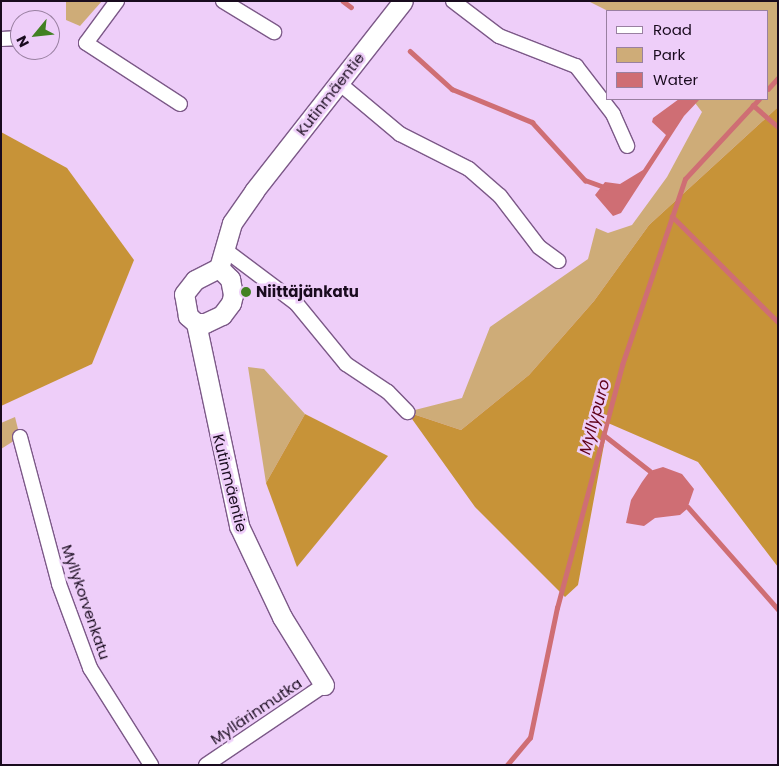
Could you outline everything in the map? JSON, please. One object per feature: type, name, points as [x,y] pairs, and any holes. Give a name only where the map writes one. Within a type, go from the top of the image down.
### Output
[{"type":"street","points":[[117,1],[86,43],[180,104]]},
{"type":"street","points":[[223,1],[274,32]]},
{"type":"street","name":"Kutinmäentie","points":[[324,685],[282,617],[239,526],[196,323],[188,316],[184,294],[195,280],[219,268],[232,223],[254,191],[403,1]]},
{"type":"street","points":[[453,1],[499,36],[576,66],[613,114],[627,146]]},
{"type":"street","points":[[338,83],[400,134],[469,169],[500,196],[539,247],[558,261]]},
{"type":"street","points":[[224,249],[296,303],[346,364],[388,392],[406,412]]},
{"type":"street","points":[[196,323],[205,323],[222,315],[231,303],[234,295],[230,278],[219,268]]},
{"type":"street","name":"Myllykorvenkatu","points":[[20,437],[59,584],[90,668],[151,765]]},
{"type":"street","name":"Myllärinmutka","points":[[206,765],[324,685]]},
{"type":"green space","points":[[66,1],[102,1],[80,26],[66,20]]},
{"type":"green space","points":[[588,1],[778,1],[778,107],[649,225],[594,301],[529,375],[461,430],[407,412],[462,398],[490,327],[588,259],[596,228],[608,233],[632,225],[667,177],[702,112],[693,100],[769,100],[769,10],[606,10]]},
{"type":"green space","points":[[248,367],[264,369],[305,414],[266,483]]},
{"type":"green space","points":[[15,417],[20,437],[1,449],[1,423]]},
{"type":"shaded area","points":[[778,107],[778,567],[698,462],[608,423],[578,585],[565,597],[475,507],[407,412],[461,430],[529,375],[594,301],[649,225]]},
{"type":"shaded area","points":[[1,132],[67,168],[134,260],[92,364],[1,406]]},
{"type":"shaded area","points":[[305,414],[388,456],[297,567],[266,483]]},
{"type":"water","points":[[678,100],[699,100],[684,116],[621,213],[613,216],[595,195],[605,182],[620,184],[643,170],[666,135],[652,122],[653,118]]},
{"type":"water","points":[[663,467],[682,474],[694,489],[687,509],[680,515],[655,518],[644,526],[626,523],[631,500],[642,482],[650,471]]},
{"type":"waterway","points":[[343,1],[351,7]]},
{"type":"waterway","points":[[410,51],[452,89],[532,122],[585,180],[607,188]]},
{"type":"waterway","name":"Myllypuro","points":[[769,88],[778,78]]},
{"type":"waterway","name":"Myllypuro","points":[[507,765],[530,738],[557,608],[622,365],[685,179],[758,100]]},
{"type":"waterway","points":[[753,105],[778,127]]},
{"type":"waterway","points":[[672,216],[778,322]]},
{"type":"waterway","points":[[604,435],[650,471]]},
{"type":"waterway","points":[[688,507],[778,609]]},
{"type":"place","name":"Niittäjänkatu","points":[[246,292]]}]
